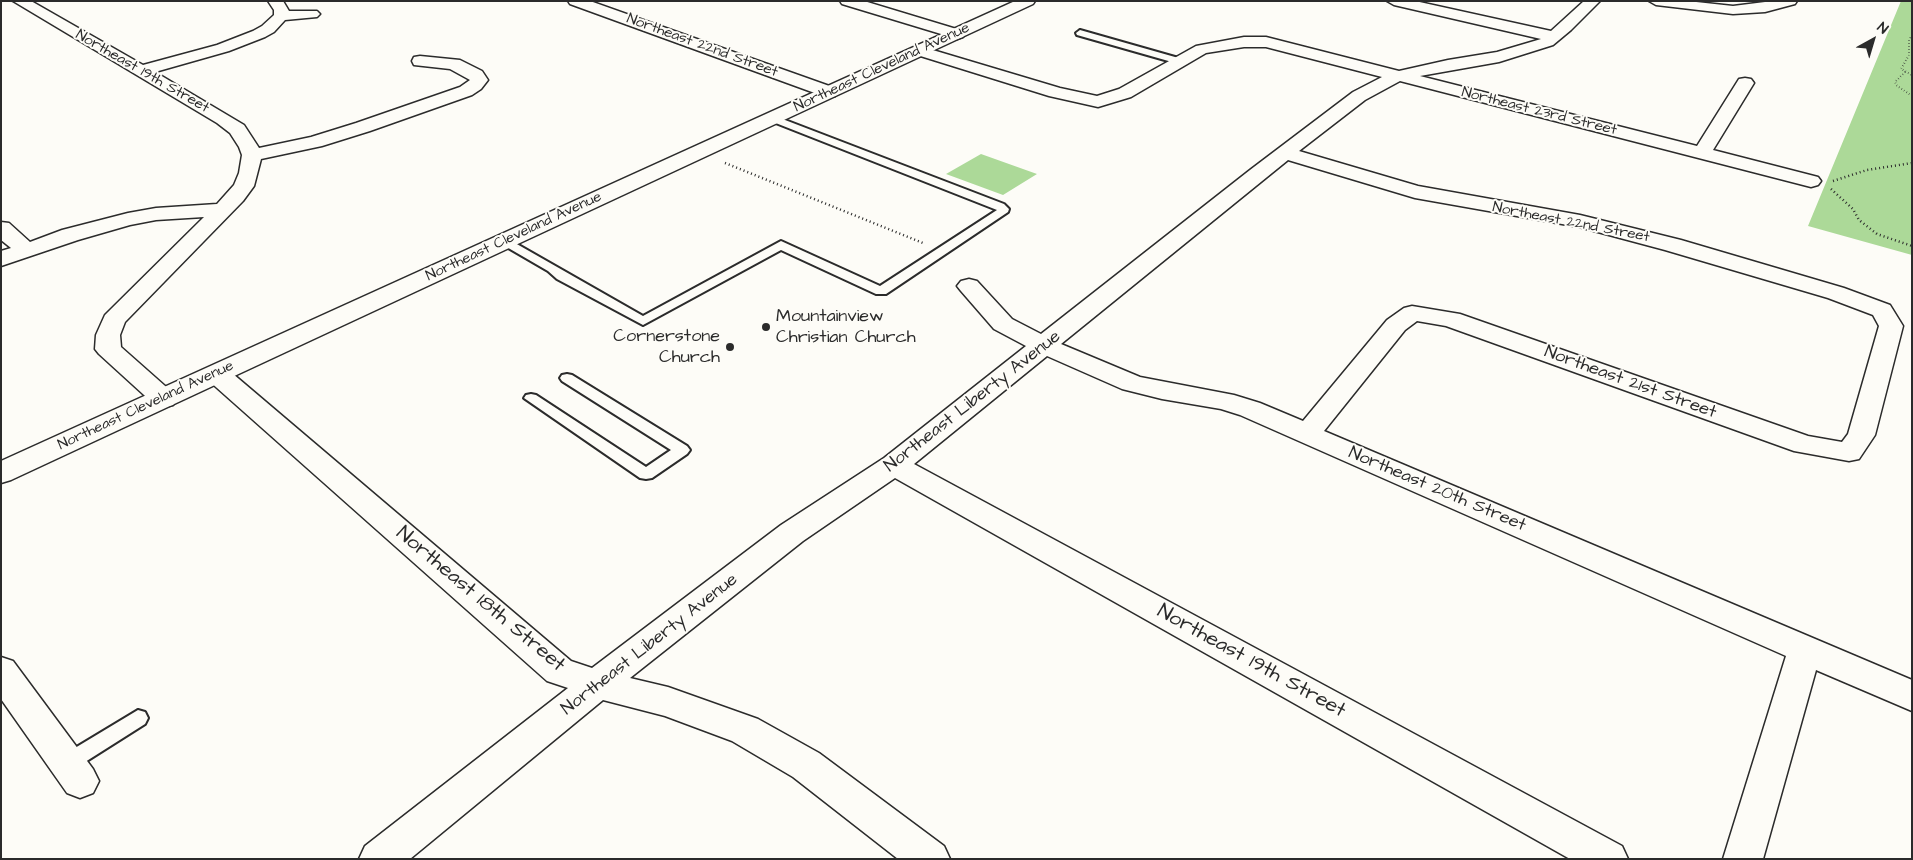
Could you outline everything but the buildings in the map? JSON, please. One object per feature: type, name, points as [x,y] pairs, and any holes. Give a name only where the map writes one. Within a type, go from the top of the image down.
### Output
[{"type":"street","name":"Northeast 19th Street","points":[[20,1],[223,119],[245,139],[252,155]]},
{"type":"street","name":"Northeast 22nd Street","points":[[575,1],[829,92]]},
{"type":"street","points":[[847,1],[957,34]]},
{"type":"street","name":"Northeast Cleveland Avenue","points":[[1,473],[1028,1]]},
{"type":"street","points":[[1394,1],[1555,37]]},
{"type":"street","name":"Northeast Liberty Avenue","points":[[379,859],[568,710],[597,684],[792,533],[894,465],[1358,96],[1398,76],[1516,53],[1555,37],[1593,1]]},
{"type":"street","points":[[1656,1],[1705,8],[1751,9],[1778,6],[1790,1]]},
{"type":"street","points":[[142,71],[244,40],[268,29],[278,9],[312,14]]},
{"type":"street","points":[[1751,9],[1771,21]]},
{"type":"street","name":"Northeast 23rd Street","points":[[920,51],[1055,92],[1098,102],[1124,93],[1202,50],[1244,42],[1266,42],[1811,181]]},
{"type":"street","points":[[164,399],[108,349],[108,335],[114,320],[224,210],[244,186],[249,173],[252,155],[315,142],[363,127],[466,91],[476,85],[479,80],[476,75],[454,64],[420,61]]},
{"type":"street","points":[[1702,154],[1745,83]]},
{"type":"street","name":"Northeast 22nd Street","points":[[1286,153],[1415,192],[1571,220],[1646,237],[1836,293],[1882,310],[1891,326],[1861,435],[1849,452]]},
{"type":"street","points":[[1,259],[70,235],[128,219],[156,214],[224,210]]},
{"type":"street","points":[[1,228],[26,250]]},
{"type":"street","name":"Northeast 20th Street","points":[[969,286],[1004,324],[1045,346],[1131,383],[1162,391],[1225,401],[1250,409],[1912,696]]},
{"type":"street","name":"Northeast 21st Street","points":[[1307,434],[1396,325],[1412,313],[1451,319],[1804,444],[1849,452]]},
{"type":"street","name":"Northeast 18th Street","points":[[217,374],[559,671],[597,684],[668,702],[745,730],[806,765],[930,859]]},
{"type":"street","name":"Northeast 19th Street","points":[[894,465],[1608,859]]},
{"type":"street","points":[[1743,859],[1805,650]]},
{"type":"street","points":[[1,671],[74,772]]},
{"type":"lane","points":[[1080,33],[1179,61]]},
{"type":"lane","points":[[504,242],[643,321],[781,245],[881,291],[1002,212],[1003,208],[1000,206],[772,118]]},
{"type":"lane","points":[[531,398],[646,474],[682,450],[567,378]]},
{"type":"lane","points":[[74,772],[138,718]]},
{"type":"path","points":[[1912,35],[1908,45],[1909,55],[1902,69],[1912,75]]},
{"type":"path","points":[[1905,72],[1895,82],[1896,85],[1912,96]]},
{"type":"path","points":[[699,152],[930,245],[941,252]]},
{"type":"path","points":[[1912,163],[1852,174],[1835,180],[1830,184],[1830,189],[1846,201],[1859,220],[1877,234],[1912,246]]},
{"type":"green space","points":[[1901,1],[1912,1],[1912,255],[1808,226]]},
{"type":"green space","points":[[981,154],[1037,174],[1003,195],[946,174]]},
{"type":"place","name":"Mountainview Christian Church","points":[[766,327]]},
{"type":"place","name":"Cornerstone Church","points":[[730,347]]}]
